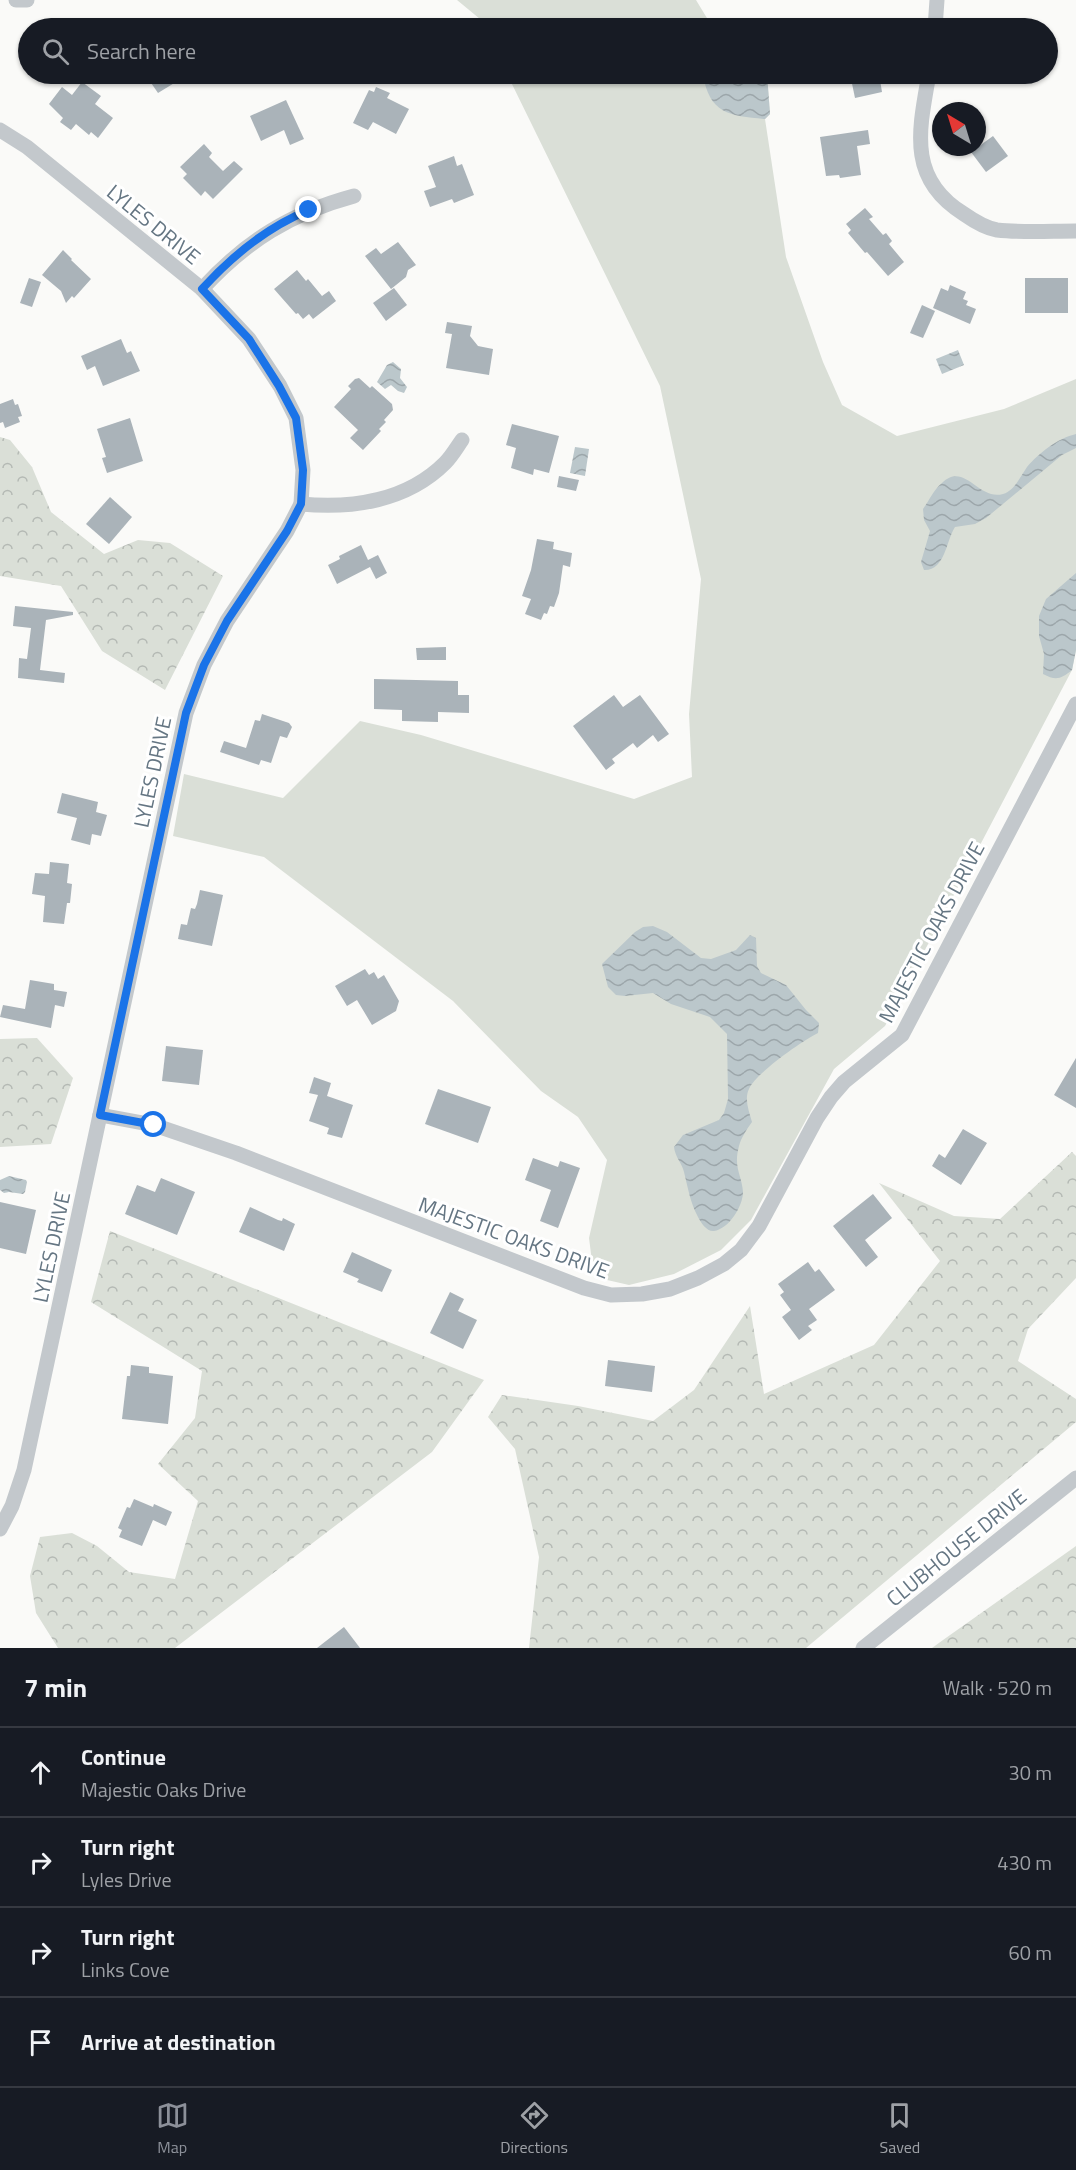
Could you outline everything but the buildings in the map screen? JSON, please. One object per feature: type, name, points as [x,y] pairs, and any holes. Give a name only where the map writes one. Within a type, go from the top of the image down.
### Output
[{"type":"street","points":[[16,0],[27,0]]},
{"type":"street","points":[[936,18],[937,0]]},
{"type":"street","points":[[928,84],[920,147],[925,172],[954,208],[995,230],[1076,231]]},
{"type":"street","name":"LYLES DRIVE","points":[[0,130],[27,147],[202,289],[249,339],[296,418],[303,470],[301,504],[287,531],[227,621],[204,665],[186,713],[24,1470],[12,1506],[0,1529]]},
{"type":"street","points":[[202,289],[240,251],[272,229],[304,212],[354,196]]},
{"type":"street","points":[[301,504],[328,507],[356,505],[381,499],[409,488],[446,462],[462,440]]},
{"type":"street","name":"MAJESTIC OAKS DRIVE","points":[[100,1115],[154,1125],[236,1153],[584,1288],[611,1295],[642,1294],[670,1289],[698,1278],[724,1264],[741,1250],[759,1226],[817,1118],[831,1097],[844,1082],[903,1035],[1076,704]]},
{"type":"street","name":"CLUBHOUSE DRIVE","points":[[863,1648],[1076,1478]]},
{"type":"green space","points":[[457,0],[696,0],[707,18],[479,18]]},
{"type":"green space","points":[[512,84],[768,84],[770,114],[765,119],[786,257],[823,362],[842,405],[897,436],[1004,409],[1076,379],[1076,650],[1072,670],[885,1026],[834,1069],[751,1220],[721,1250],[674,1274],[629,1285],[594,1277],[589,1238],[607,1160],[578,1117],[541,1091],[453,1001],[264,857],[173,836],[184,774],[283,798],[360,721],[421,735],[634,799],[692,777],[689,714],[701,579],[660,386]]},
{"type":"green space","points":[[0,437],[10,440],[32,467],[51,512],[104,554],[138,540],[170,543],[223,576],[165,690],[102,651],[61,586],[0,576]]},
{"type":"green space","points":[[37,1038],[73,1078],[51,1144],[0,1147],[0,1039]]},
{"type":"green space","points":[[1072,1152],[1076,1156],[1076,1278],[1028,1329],[1018,1361],[1076,1399],[1076,1422],[806,1648],[529,1648],[539,1557],[515,1449],[488,1417],[502,1395],[578,1406],[653,1421],[694,1390],[750,1306],[764,1394],[874,1345],[940,1261],[879,1183],[954,1216],[1000,1219]]},
{"type":"green space","points":[[110,1231],[484,1380],[432,1452],[175,1648],[58,1648],[36,1613],[30,1576],[40,1537],[72,1533],[97,1546],[129,1572],[175,1579],[198,1501],[158,1464],[195,1418],[202,1371],[91,1302]]},
{"type":"green space","points":[[1076,1546],[1076,1648],[932,1648],[943,1640]]},
{"type":"water","points":[[705,84],[768,84],[770,114],[765,119],[732,114],[716,105]]},
{"type":"water","points":[[958,350],[964,365],[942,374],[936,359]]},
{"type":"water","points":[[393,362],[401,369],[400,378],[407,387],[404,393],[391,385],[385,389],[377,382],[387,365]]},
{"type":"water","points":[[1076,434],[1076,448],[1062,455],[986,518],[975,524],[955,527],[941,561],[931,569],[924,570],[921,562],[930,531],[924,520],[923,509],[939,486],[950,477],[958,476],[986,492],[994,495],[1003,494],[1014,486],[1027,467],[1043,451],[1062,439]]},
{"type":"water","points":[[575,447],[589,449],[585,476],[570,473]]},
{"type":"water","points":[[1076,573],[1076,650],[1072,670],[1061,677],[1051,678],[1043,674],[1044,654],[1039,636],[1039,616],[1046,599]]},
{"type":"water","points":[[653,926],[667,932],[701,958],[711,959],[736,950],[750,935],[756,938],[757,966],[761,973],[786,985],[819,1023],[818,1033],[770,1066],[749,1089],[747,1101],[752,1122],[744,1134],[737,1154],[742,1198],[738,1210],[730,1221],[714,1231],[704,1227],[695,1211],[674,1147],[683,1135],[719,1120],[724,1113],[728,1099],[727,1034],[710,1017],[671,1004],[653,993],[616,995],[608,987],[602,964],[635,932],[643,927]]},
{"type":"water","points":[[9,1176],[26,1180],[23,1194],[4,1193],[0,1190],[0,1180]]},
{"type":"route","points":[[154,1125],[100,1115],[186,713],[204,665],[227,621],[287,531],[301,504],[303,470],[296,418],[279,386],[249,339],[202,289],[240,251],[272,229],[309,210]]}]
